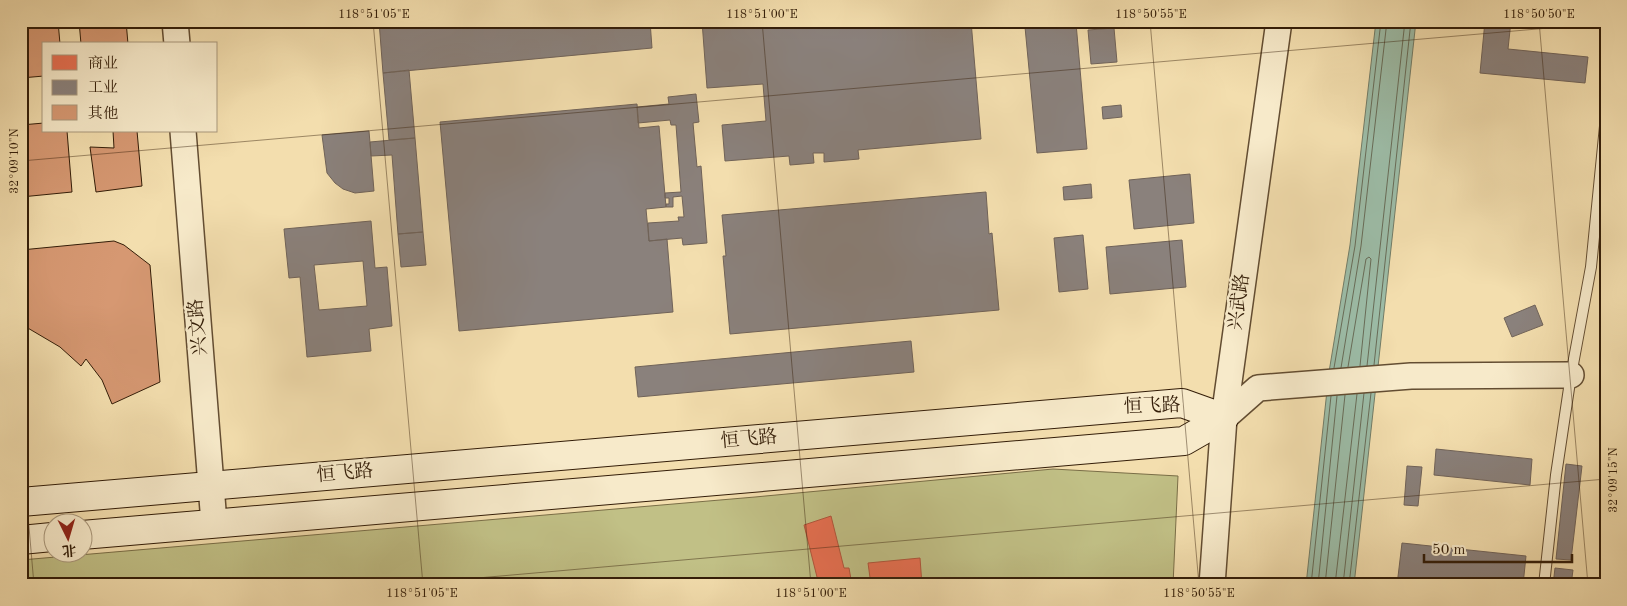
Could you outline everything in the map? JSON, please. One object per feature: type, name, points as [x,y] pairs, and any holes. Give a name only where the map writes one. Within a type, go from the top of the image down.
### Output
[{"type":"main road","name":"恒飞路","points":[[21,502],[1182,403],[1224,418]]},
{"type":"main road","name":"恒飞路","points":[[92,534],[1184,441],[1224,418]]},
{"type":"main road","points":[[21,540],[42,538]]},
{"type":"street","points":[[175,21],[176,42]]},
{"type":"street","name":"兴武路","points":[[1212,585],[1224,418],[1279,21]]},
{"type":"street","name":"兴文路","points":[[184,132],[214,523]]},
{"type":"street","points":[[1224,418],[1258,388],[1411,376],[1571,375]]},
{"type":"lane","points":[[1544,585],[1556,475],[1571,375],[1591,266],[1606,116]]},
{"type":"shaded area","points":[[1053,469],[1178,476],[1173,585],[21,585],[21,560],[42,558],[42,564],[92,564],[92,554],[755,497]]},
{"type":"water","points":[[1376,21],[1416,21],[1354,585],[1306,585],[1329,372],[1350,245]]},
{"type":"building: 商业","points":[[831,516],[844,568],[849,568],[852,585],[819,585],[804,525]]},
{"type":"building: 商业","points":[[920,558],[922,585],[871,585],[868,563]]},
{"type":"building: 工业","points":[[379,21],[650,21],[652,48],[383,73]]},
{"type":"building: 工业","points":[[702,21],[971,21],[981,139],[858,150],[859,159],[824,162],[824,153],[813,153],[814,163],[790,165],[789,156],[725,161],[722,125],[766,121],[763,84],[707,88]]},
{"type":"building: 工业","points":[[1485,21],[1511,21],[1508,49],[1588,57],[1585,83],[1480,73]]},
{"type":"building: 工业","points":[[1076,23],[1087,149],[1037,153],[1025,27]]},
{"type":"building: 工业","points":[[1114,28],[1117,62],[1091,64],[1088,30]]},
{"type":"building: 工业","points":[[409,70],[415,138],[389,140],[383,73]]},
{"type":"building: 工业","points":[[696,94],[699,122],[693,123],[697,167],[701,166],[707,243],[683,245],[682,238],[649,241],[648,223],[679,221],[678,217],[684,217],[682,196],[673,197],[673,207],[666,207],[666,204],[669,204],[669,198],[665,198],[665,193],[681,192],[676,125],[671,125],[670,120],[638,123],[637,107],[669,104],[668,97]]},
{"type":"building: 工业","points":[[637,104],[639,128],[659,126],[666,207],[646,209],[649,241],[667,239],[673,312],[459,331],[440,122]]},
{"type":"building: 工业","points":[[1121,105],[1122,117],[1103,119],[1102,107]]},
{"type":"building: 工业","points":[[369,131],[374,191],[355,193],[343,189],[327,173],[322,135]]},
{"type":"building: 工业","points":[[415,138],[423,232],[398,234],[392,155],[371,156],[370,142]]},
{"type":"building: 工业","points":[[1190,174],[1194,223],[1134,229],[1129,180]]},
{"type":"building: 工业","points":[[1091,184],[1092,198],[1064,200],[1063,187]]},
{"type":"building: 工业","points":[[986,192],[989,234],[992,233],[999,310],[730,334],[723,256],[726,256],[722,215]]},
{"type":"building: 工业","points":[[371,221],[375,268],[387,267],[392,326],[369,329],[371,351],[307,357],[300,277],[289,278],[284,229]],"holes":[[[363,261],[367,306],[319,310],[314,265]]]},
{"type":"building: 工业","points":[[423,232],[426,265],[401,267],[398,234]]},
{"type":"building: 工业","points":[[1083,235],[1088,289],[1059,292],[1054,238]]},
{"type":"building: 工业","points":[[1182,240],[1186,287],[1110,294],[1106,247]]},
{"type":"building: 工业","points":[[1535,305],[1543,325],[1512,337],[1504,318]]},
{"type":"building: 工业","points":[[911,341],[914,372],[638,397],[635,367]]},
{"type":"building: 工业","points":[[1436,449],[1532,459],[1530,485],[1434,475]]},
{"type":"building: 工业","points":[[1566,464],[1582,466],[1571,560],[1556,559]]},
{"type":"building: 工业","points":[[1407,466],[1422,467],[1418,506],[1404,505]]},
{"type":"building: 工业","points":[[1402,543],[1526,556],[1523,585],[1397,585]]},
{"type":"building: 工业","points":[[1555,568],[1573,570],[1571,585],[1553,585]]},
{"type":"building: 其他","points":[[21,21],[58,21],[60,42],[42,42],[42,76],[21,78]]},
{"type":"building: 其他","points":[[79,21],[126,21],[128,42],[81,42]]},
{"type":"building: 其他","points":[[42,123],[42,132],[67,132],[72,192],[21,197],[21,125]]},
{"type":"building: 其他","points":[[113,132],[137,132],[142,186],[96,192],[90,147],[114,148]]},
{"type":"building: 其他","points":[[114,241],[124,245],[150,265],[160,382],[112,404],[102,380],[86,359],[81,366],[60,347],[21,324],[21,250]]}]
